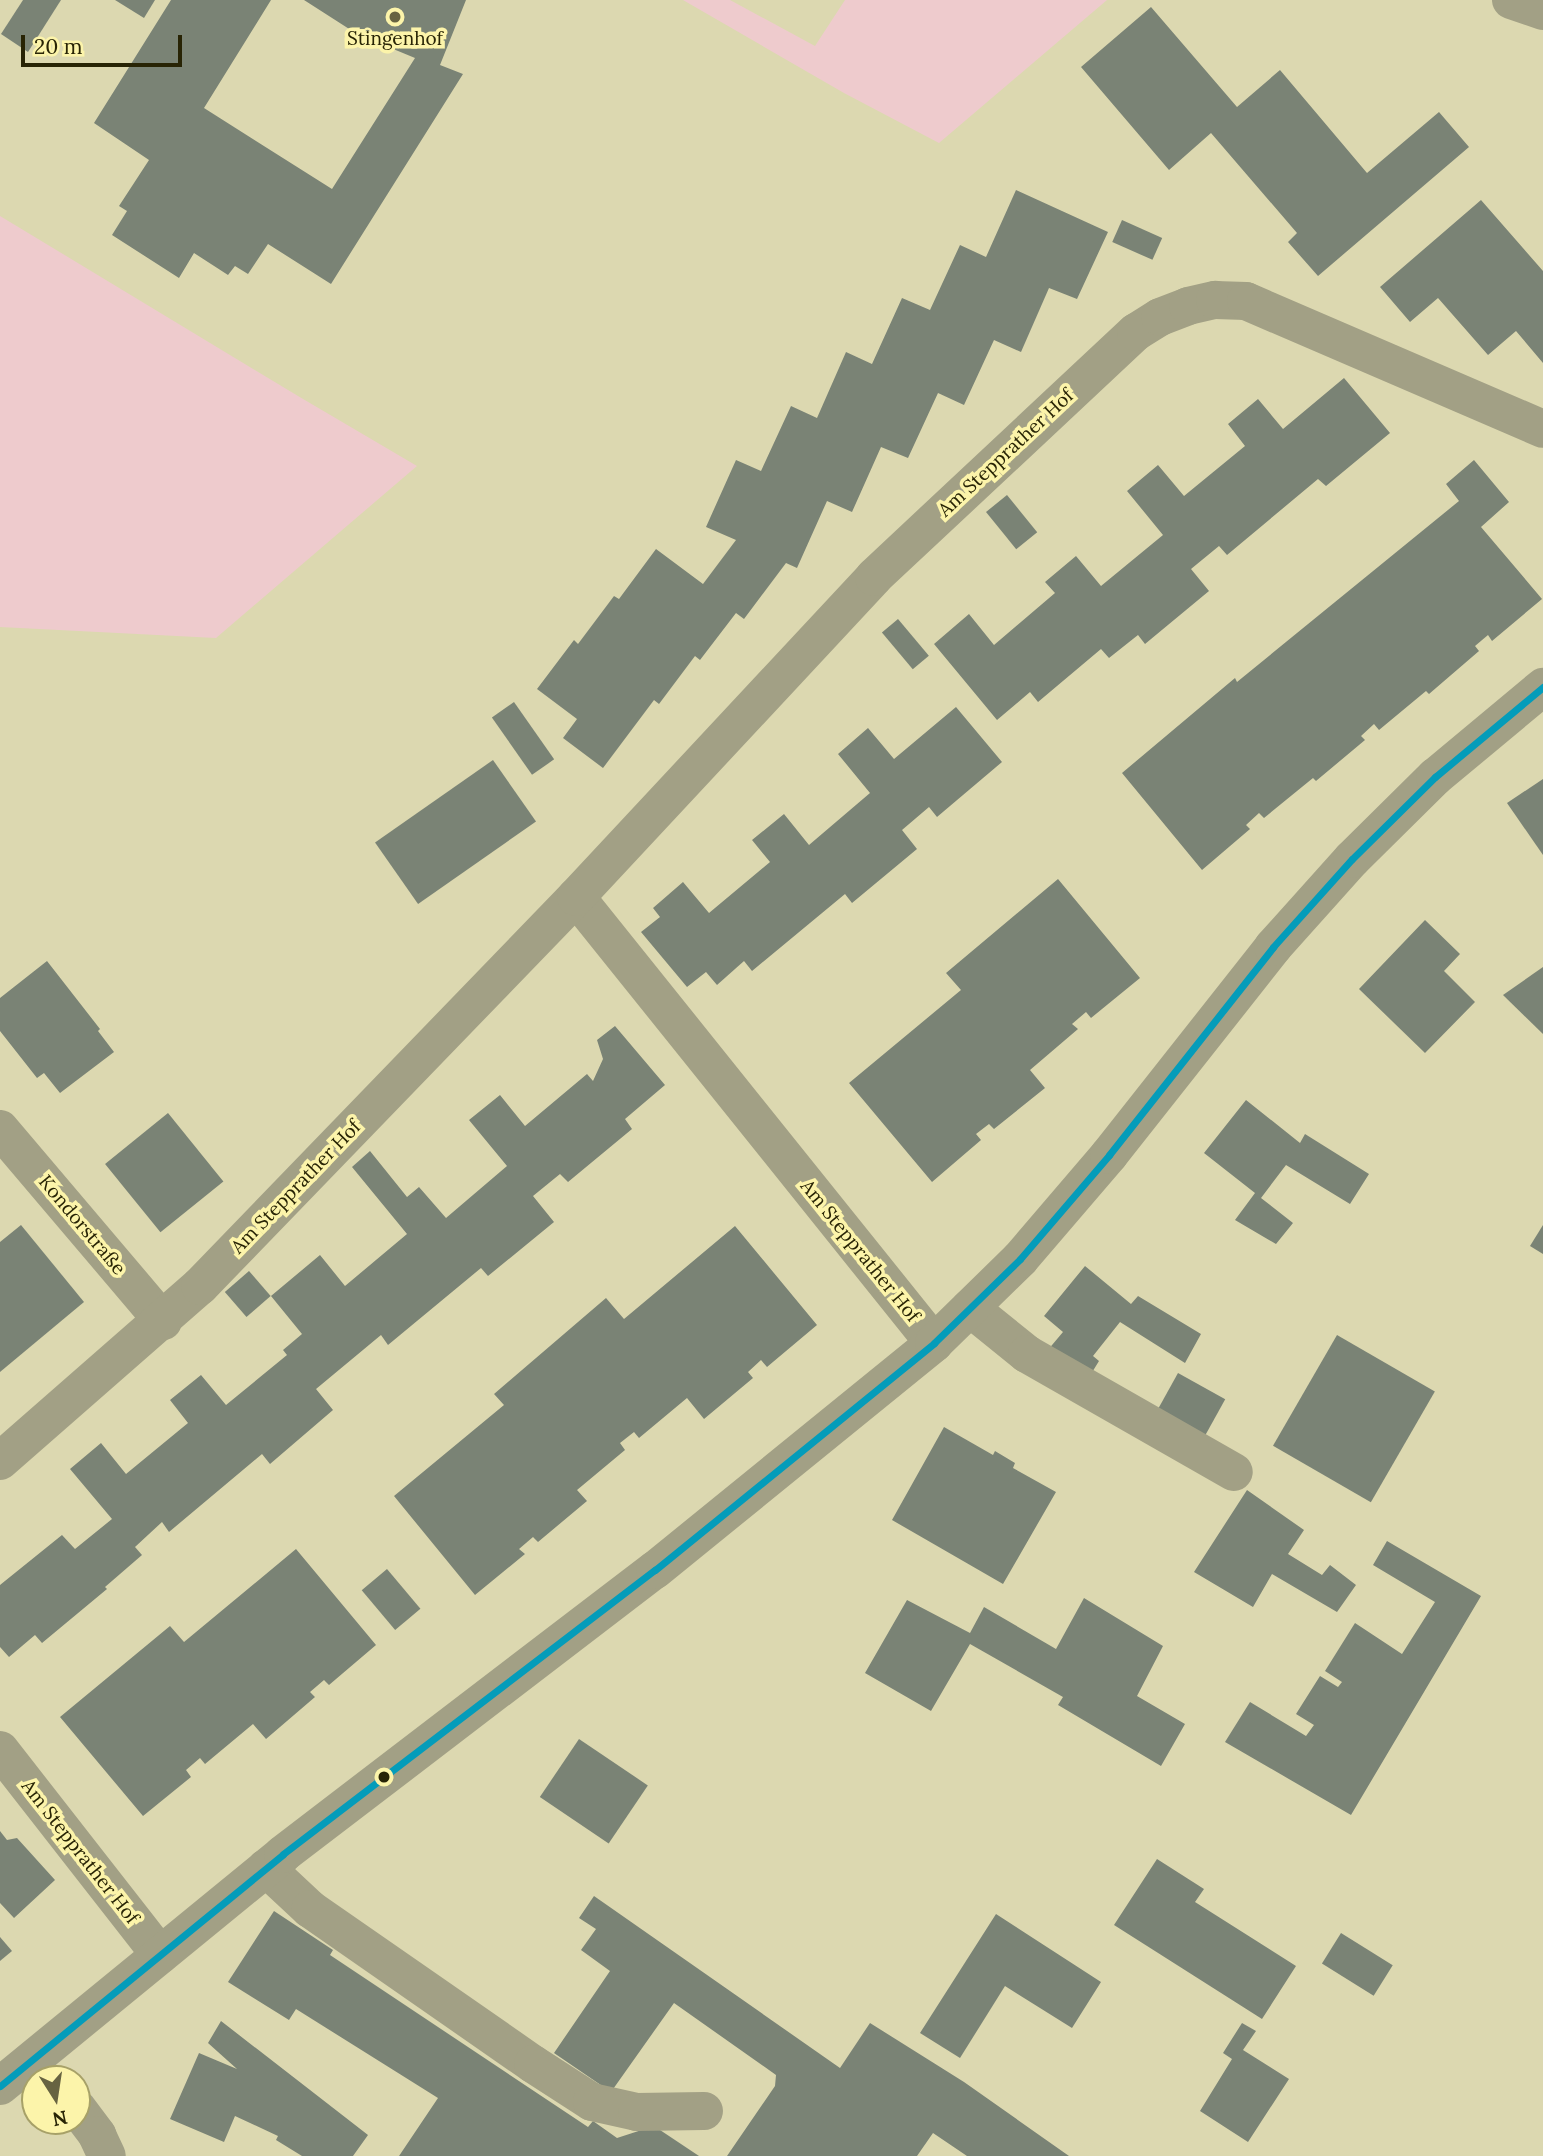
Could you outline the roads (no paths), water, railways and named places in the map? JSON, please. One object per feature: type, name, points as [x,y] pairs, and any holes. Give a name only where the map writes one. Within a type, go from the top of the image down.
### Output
[{"type":"street","points":[[1511,0],[1543,12]]},
{"type":"street","name":"Am Stepprather Hof","points":[[0,1461],[163,1321],[576,897],[874,577],[1136,332],[1160,317],[1188,306],[1216,300],[1246,301],[1543,429]]},
{"type":"street","points":[[48,2065],[160,1955],[266,1868],[655,1570],[934,1343],[1020,1259],[1091,1177],[1273,947],[1352,859],[1434,777],[1543,687]]},
{"type":"street","name":"Am Stepprather Hof","points":[[576,897],[934,1343]]},
{"type":"street","name":"Kondorstraße","points":[[0,1129],[163,1321]]},
{"type":"street","points":[[970,1308],[1027,1354],[1234,1472]]},
{"type":"street","name":"Am Stepprather Hof","points":[[0,1750],[160,1955]]},
{"type":"street","points":[[266,1868],[310,1909],[592,2102],[637,2112],[704,2111]]},
{"type":"street","points":[[0,2086],[21,2077]]},
{"type":"street","points":[[91,2127],[107,2156]]},
{"type":"place","name":"Stingenhof","points":[[395,17]]}]
